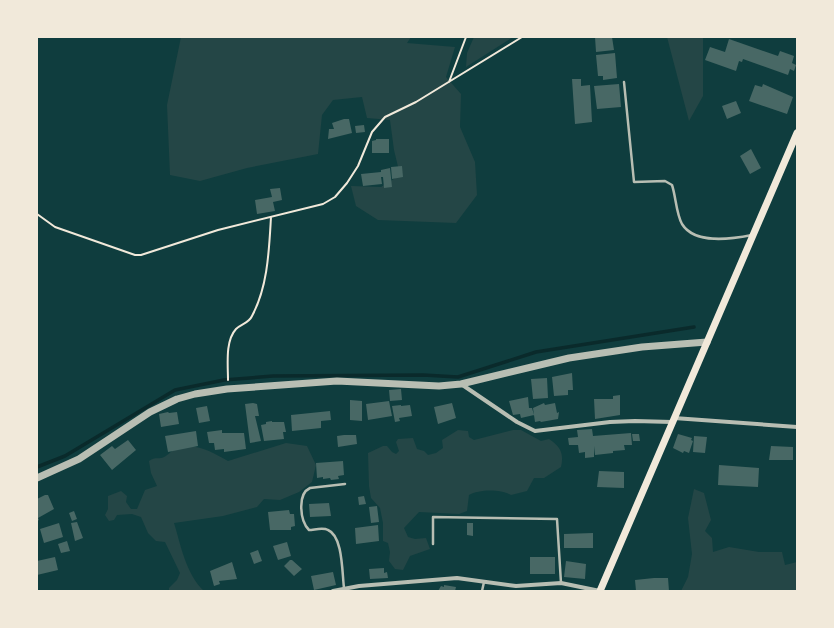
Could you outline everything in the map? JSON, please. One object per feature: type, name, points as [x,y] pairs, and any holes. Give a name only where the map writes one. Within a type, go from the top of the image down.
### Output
[{"type":"main road","points":[[600,591],[752,235],[797,134]]},
{"type":"street","points":[[37,478],[80,459],[150,412],[177,399],[227,388],[337,381],[439,386],[460,384],[569,358],[642,347],[707,342]]},
{"type":"street","points":[[460,384],[517,422],[535,431],[610,422],[673,420],[797,427]]},
{"type":"street","points":[[333,591],[344,588],[457,578],[516,586],[561,583],[600,591]]},
{"type":"lane","points":[[624,82],[634,182],[665,181],[672,185],[682,224],[691,232],[705,238],[726,240],[752,235]]},
{"type":"lane","points":[[344,588],[338,540],[333,533],[326,529],[309,530],[304,526],[302,496],[305,490],[310,488],[345,484]]},
{"type":"lane","points":[[433,544],[433,517],[557,519],[561,583]]},
{"type":"lane","points":[[482,591],[484,582]]},
{"type":"path","points":[[449,83],[466,37]]},
{"type":"path","points":[[37,214],[55,227],[135,255],[141,255],[218,230],[315,207],[334,197],[346,183],[358,166],[372,132],[384,117],[416,102],[449,83],[522,37]]},
{"type":"path","points":[[227,388],[231,340],[236,329],[253,316],[266,273],[269,255],[271,217]]},
{"type":"shaded area","points":[[181,37],[411,37],[407,43],[455,47],[446,77],[461,94],[460,127],[475,162],[477,195],[456,223],[378,220],[356,206],[351,186],[381,187],[400,175],[394,150],[390,120],[367,118],[362,97],[333,100],[322,115],[318,154],[247,168],[200,181],[170,175],[167,105]]},
{"type":"shaded area","points":[[474,37],[513,37],[466,67],[467,53]]},
{"type":"shaded area","points":[[667,37],[703,37],[703,96],[689,121]]},
{"type":"shaded area","points":[[458,430],[468,431],[469,437],[474,440],[513,430],[521,430],[541,441],[549,439],[561,451],[561,467],[544,478],[534,478],[527,491],[511,495],[496,491],[473,493],[469,495],[467,511],[459,514],[419,512],[404,528],[408,537],[415,539],[426,538],[430,549],[410,556],[403,570],[395,569],[389,561],[390,552],[388,543],[383,541],[383,523],[380,508],[371,498],[368,453],[383,446],[387,446],[396,454],[399,451],[396,442],[398,439],[413,438],[417,449],[424,451],[428,455],[436,453],[443,448],[442,440]]},
{"type":"shaded area","points":[[286,443],[307,446],[316,465],[312,482],[299,492],[280,500],[264,499],[257,507],[223,516],[174,523],[188,568],[204,591],[169,591],[169,588],[177,580],[180,573],[165,542],[156,541],[148,533],[141,517],[132,514],[117,515],[114,520],[109,521],[105,515],[108,509],[108,496],[121,491],[127,496],[126,502],[131,509],[137,509],[145,490],[157,486],[151,473],[149,461],[164,457],[181,447],[202,448],[228,461]]},
{"type":"shaded area","points":[[694,489],[704,493],[711,520],[705,531],[712,538],[713,552],[729,547],[759,552],[782,552],[785,565],[797,562],[797,591],[681,591],[688,577],[692,554],[688,518]]},
{"type":"building","points":[[595,37],[612,37],[614,50],[596,52]]},
{"type":"building","points":[[729,39],[778,56],[780,51],[794,56],[792,63],[796,65],[794,71],[790,69],[788,75],[743,59],[742,62],[739,61],[736,71],[705,60],[710,47],[725,52]]},
{"type":"building","points":[[615,53],[617,78],[603,80],[603,76],[598,76],[596,55]]},
{"type":"building","points":[[572,79],[581,79],[581,86],[590,85],[592,122],[575,124]]},
{"type":"building","points":[[619,84],[621,107],[597,109],[594,86]]},
{"type":"building","points":[[763,84],[793,97],[787,114],[749,101],[755,85],[762,87]]},
{"type":"building","points":[[736,101],[741,113],[727,119],[722,106]]},
{"type":"building","points":[[349,119],[352,133],[328,139],[329,129],[334,129],[332,123]]},
{"type":"building","points":[[364,125],[365,132],[356,133],[355,126]]},
{"type":"building","points":[[376,139],[389,139],[389,153],[372,153],[372,141]]},
{"type":"building","points":[[751,149],[761,168],[750,174],[740,156]]},
{"type":"building","points":[[402,166],[403,177],[392,179],[391,167]]},
{"type":"building","points":[[390,168],[392,187],[384,188],[383,177],[381,177],[382,184],[363,186],[361,174],[381,172],[381,170]]},
{"type":"building","points":[[280,188],[282,200],[273,202],[275,211],[257,214],[255,200],[272,197],[270,189]]},
{"type":"building","points":[[572,373],[573,390],[568,390],[568,395],[554,396],[552,377]]},
{"type":"building","points":[[547,378],[548,398],[533,399],[531,379]]},
{"type":"building","points":[[401,389],[402,400],[390,401],[389,390]]},
{"type":"building","points":[[620,395],[620,415],[595,419],[594,399],[613,399],[613,396]]},
{"type":"building","points":[[528,397],[529,408],[532,408],[534,415],[521,418],[520,414],[513,415],[509,401]]},
{"type":"building","points":[[350,400],[362,401],[362,421],[350,420]]},
{"type":"building","points":[[389,401],[392,416],[368,420],[366,404]]},
{"type":"building","points":[[452,403],[456,418],[438,424],[434,407]]},
{"type":"building","points":[[544,403],[545,405],[555,403],[557,413],[559,412],[558,419],[535,422],[533,408]]},
{"type":"building","points":[[245,404],[257,404],[259,416],[255,416],[261,441],[250,443]]},
{"type":"building","points":[[410,405],[412,416],[399,418],[400,421],[395,422],[392,406]]},
{"type":"building","points":[[207,406],[210,421],[199,423],[196,408]]},
{"type":"building","points":[[330,411],[331,420],[321,421],[321,428],[292,431],[291,415]]},
{"type":"building","points":[[177,412],[179,424],[161,427],[159,414]]},
{"type":"building","points":[[272,421],[284,422],[286,432],[283,432],[284,439],[264,441],[261,425]]},
{"type":"building","points":[[592,429],[593,436],[631,433],[632,445],[624,445],[625,450],[595,455],[594,446],[594,457],[585,458],[585,452],[579,453],[578,445],[569,445],[568,438],[578,437],[577,430]]},
{"type":"building","points":[[222,430],[222,433],[244,433],[246,449],[224,452],[224,449],[215,450],[214,443],[209,443],[207,432]]},
{"type":"building","points":[[196,431],[198,446],[168,452],[165,436]]},
{"type":"building","points":[[632,434],[639,434],[640,441],[633,441]]},
{"type":"building","points":[[678,434],[692,438],[691,440],[693,441],[689,453],[684,451],[683,453],[673,448]]},
{"type":"building","points":[[356,435],[357,444],[338,447],[337,436]]},
{"type":"building","points":[[694,436],[707,437],[705,453],[693,452]]},
{"type":"building","points":[[128,440],[136,450],[112,470],[100,455],[112,446],[115,449]]},
{"type":"building","points":[[771,446],[793,447],[793,460],[769,460]]},
{"type":"building","points":[[343,461],[344,475],[338,476],[339,479],[331,480],[330,478],[323,479],[323,477],[317,478],[316,463]]},
{"type":"building","points":[[719,465],[759,468],[758,487],[718,485]]},
{"type":"building","points":[[599,471],[624,472],[624,488],[597,487]]},
{"type":"building","points":[[48,495],[54,509],[38,518],[39,520],[37,521],[37,499]]},
{"type":"building","points":[[364,496],[366,504],[359,505],[358,497]]},
{"type":"building","points":[[329,503],[331,516],[310,517],[309,504]]},
{"type":"building","points":[[377,506],[379,522],[371,523],[369,507]]},
{"type":"building","points":[[289,510],[290,514],[294,514],[295,526],[291,527],[291,530],[270,530],[268,512]]},
{"type":"building","points":[[74,511],[77,519],[72,521],[69,513]]},
{"type":"building","points":[[77,522],[83,538],[75,541],[71,523]]},
{"type":"building","points":[[59,523],[63,537],[44,543],[40,529]]},
{"type":"building","points":[[467,523],[473,523],[473,536],[467,535]]},
{"type":"building","points":[[378,525],[379,541],[356,544],[355,528]]},
{"type":"building","points":[[593,533],[593,548],[564,548],[564,534]]},
{"type":"building","points":[[67,541],[70,551],[61,553],[58,544]]},
{"type":"building","points":[[287,542],[291,556],[278,560],[273,546]]},
{"type":"building","points":[[258,550],[262,561],[254,564],[250,553]]},
{"type":"building","points":[[55,557],[58,570],[37,575],[37,561]]},
{"type":"building","points":[[530,557],[555,557],[555,574],[530,574]]},
{"type":"building","points":[[290,560],[302,569],[294,576],[284,566]]},
{"type":"building","points":[[566,561],[586,564],[585,579],[564,577]]},
{"type":"building","points":[[232,562],[237,579],[219,581],[220,584],[214,586],[210,571]]},
{"type":"building","points":[[384,568],[384,573],[387,572],[388,578],[370,579],[369,569]]},
{"type":"building","points":[[333,572],[336,585],[314,590],[311,576]]},
{"type":"building","points":[[668,578],[669,591],[636,591],[635,580]]},
{"type":"building","points":[[444,585],[456,587],[455,591],[438,591],[441,586],[444,587]]},
{"type":"waterway","points":[[37,467],[65,456],[175,390],[224,380],[273,376],[423,375],[458,377],[536,352],[694,327]]}]
